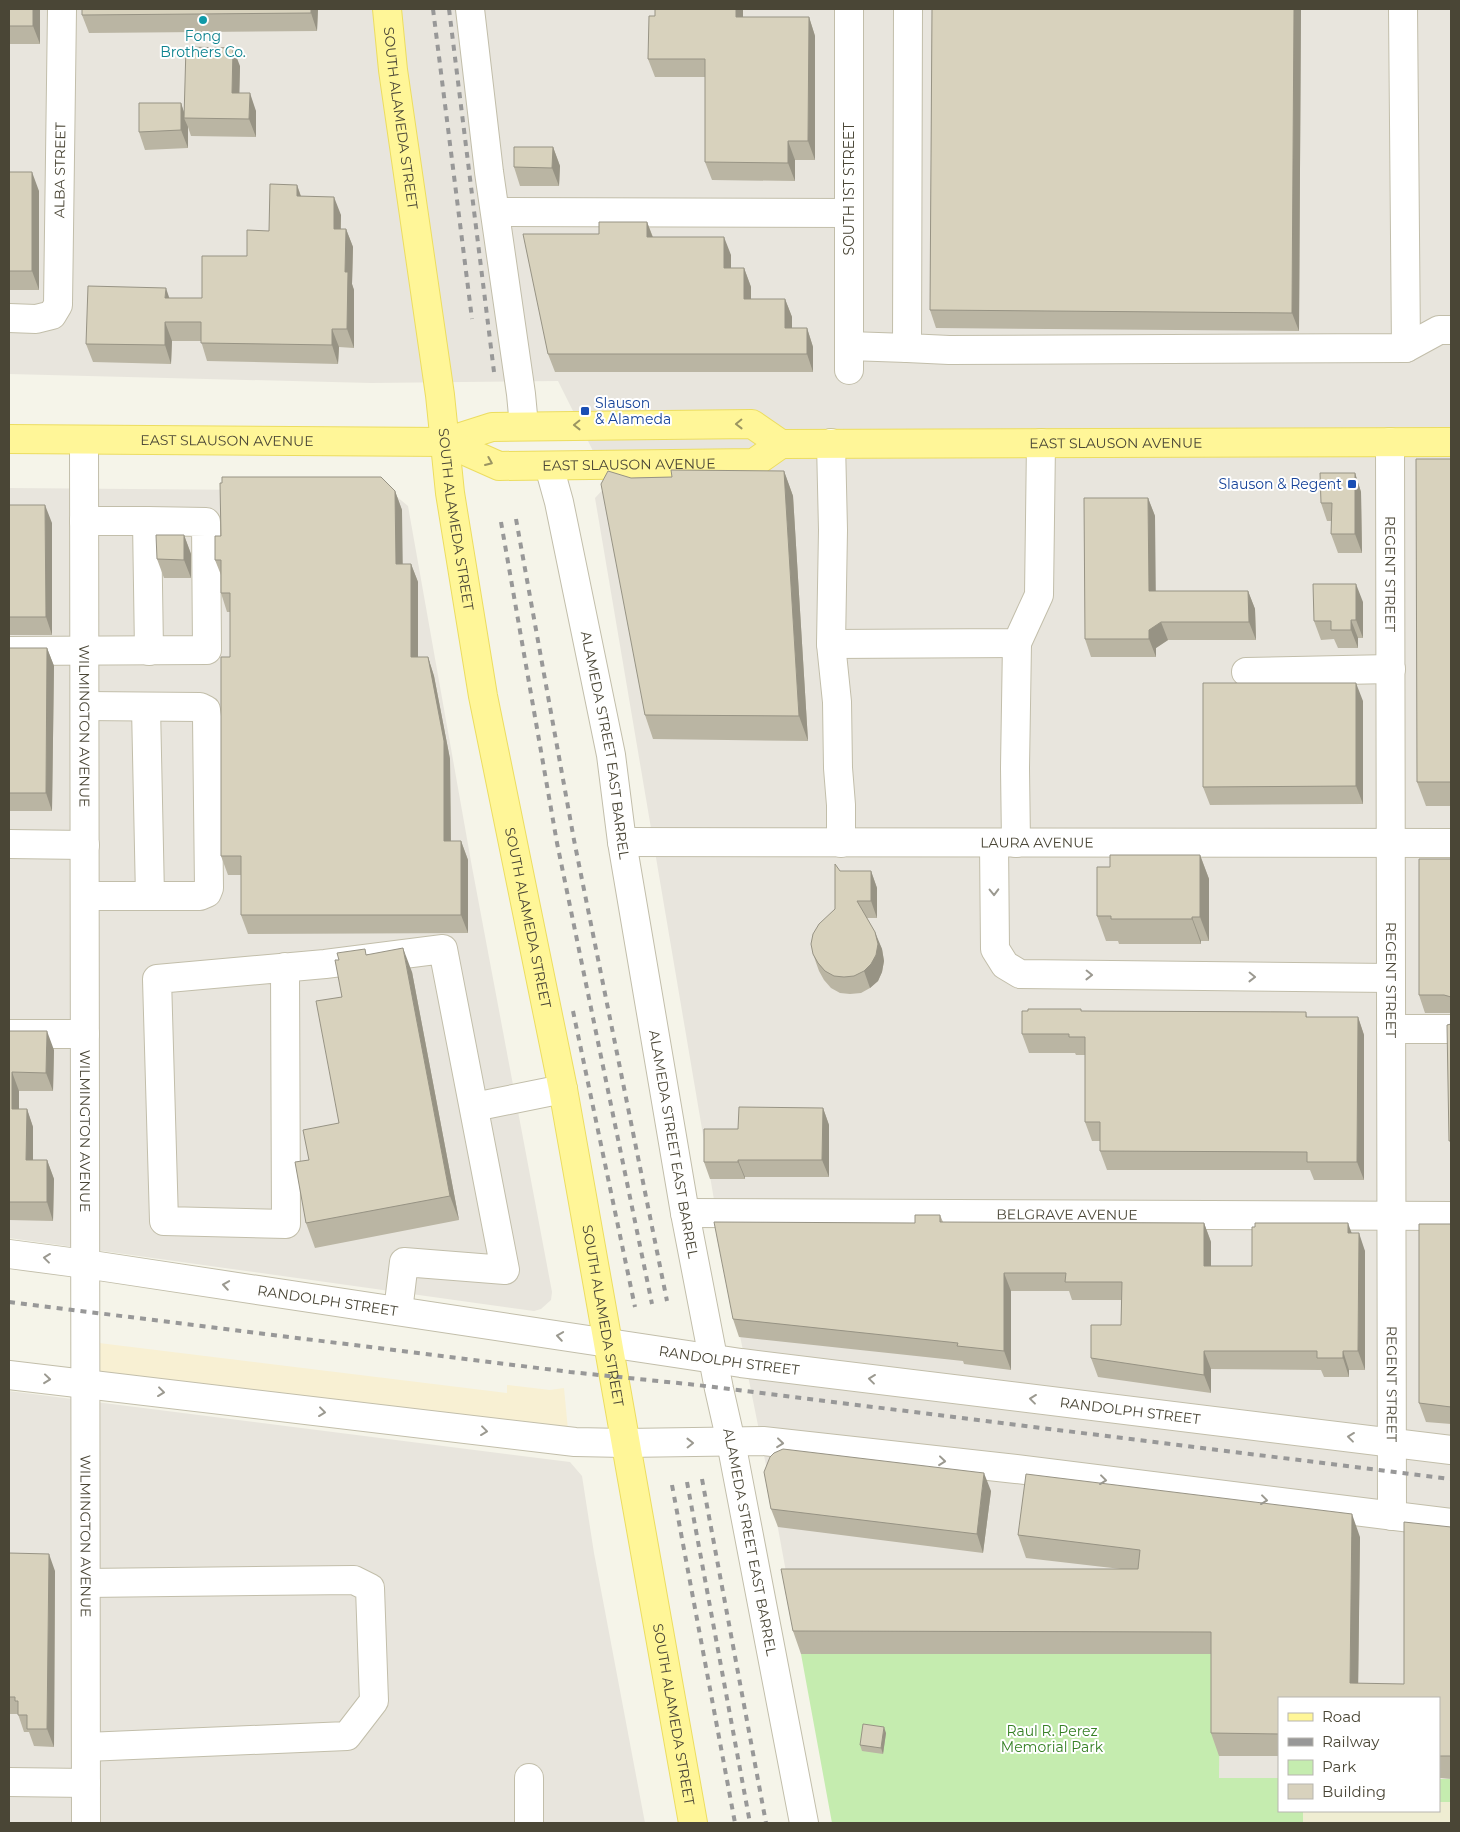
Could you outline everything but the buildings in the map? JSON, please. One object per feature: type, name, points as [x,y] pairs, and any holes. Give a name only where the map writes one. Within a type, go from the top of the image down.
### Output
[{"type":"main road","name":"SOUTH ALAMEDA STREET","points":[[387,9],[393,70],[440,395],[450,493],[483,696],[563,1089],[694,1823]]},
{"type":"main road","name":"EAST SLAUSON AVENUE","points":[[9,439],[445,442],[492,427],[752,424],[781,444],[1451,442]]},
{"type":"main road","name":"EAST SLAUSON AVENUE","points":[[445,442],[499,466],[754,463],[781,444]]},
{"type":"street","name":"ALBA STREET","points":[[9,318],[36,319],[52,315],[58,304],[62,9]]},
{"type":"street","points":[[470,9],[489,172],[522,394],[524,426]]},
{"type":"street","name":"SOUTH 1ST STREET","points":[[849,9],[849,358],[908,348]]},
{"type":"street","points":[[908,9],[908,348],[949,350],[1406,348],[1439,330],[1451,330]]},
{"type":"street","points":[[1403,9],[1406,348]]},
{"type":"street","points":[[496,212],[850,213]]},
{"type":"street","name":"WILMINGTON AVENUE","points":[[84,440],[86,1823]]},
{"type":"street","name":"REGENT STREET","points":[[1390,442],[1392,1516]]},
{"type":"street","points":[[1041,443],[1039,595],[1017,643],[1015,768],[1005,843],[995,949],[1005,965],[1020,974],[1391,978]]},
{"type":"street","points":[[831,444],[833,530],[831,644],[837,702],[841,842]]},
{"type":"street","name":"ALAMEDA STREET EAST BARREL","points":[[549,466],[559,502],[611,755],[622,842],[685,1213],[732,1442],[804,1823]]},
{"type":"street","points":[[9,651],[206,650],[206,522],[84,521]]},
{"type":"street","points":[[147,521],[149,651]]},
{"type":"street","points":[[831,644],[1017,643]]},
{"type":"street","points":[[1246,672],[1391,669]]},
{"type":"street","points":[[84,706],[200,707],[206,710],[208,717],[209,888],[207,894],[200,896],[85,896]]},
{"type":"street","points":[[146,707],[150,896]]},
{"type":"street","name":"LAURA AVENUE","points":[[622,842],[1391,842],[1451,844]]},
{"type":"street","points":[[9,844],[85,845]]},
{"type":"street","points":[[285,967],[286,1224],[164,1220],[157,978],[285,967],[443,949],[505,1270],[404,1262],[398,1311]]},
{"type":"street","points":[[1391,1029],[1451,1029]]},
{"type":"street","points":[[9,1034],[85,1034]]},
{"type":"street","points":[[474,1107],[563,1089]]},
{"type":"street","name":"BELGRAVE AVENUE","points":[[685,1213],[1451,1216]]},
{"type":"street","name":"RANDOLPH STREET","points":[[9,1254],[714,1359],[1451,1450]]},
{"type":"street","points":[[9,1375],[575,1442],[625,1444],[763,1441],[1016,1469],[1451,1523]]},
{"type":"street","points":[[86,1583],[354,1580],[370,1588],[374,1701],[347,1736],[86,1747]]},
{"type":"street","points":[[529,1778],[529,1823]]},
{"type":"street","points":[[9,1782],[86,1782]]},
{"type":"shaded area","points":[[9,9],[1451,9],[1451,1779],[1440,1697],[1278,1697],[1278,1778],[1219,1778],[1219,1654],[801,1654],[771,1490],[721,1241],[595,498],[609,483],[558,381],[371,383],[9,374]]},
{"type":"shaded area","points":[[9,488],[390,491],[408,506],[472,867],[552,1292],[551,1300],[541,1309],[534,1311],[9,1238]]},
{"type":"shaded area","points":[[99,1343],[507,1393],[507,1385],[550,1390],[564,1388],[568,1430],[99,1372]]},
{"type":"shaded area","points":[[9,1391],[570,1462],[582,1476],[594,1553],[645,1823],[9,1823]]},
{"type":"shaded area","points":[[1440,1802],[1451,1802],[1451,1823],[1303,1823],[1303,1812],[1440,1812]]},
{"type":"green space","name":"Raul R. Perez Memorial Park","points":[[801,1654],[1220,1654],[1219,1778],[1278,1778],[1278,1812],[1303,1812],[1303,1823],[832,1823]]},
{"type":"green space","points":[[1440,1779],[1451,1779],[1451,1802],[1440,1802]]},
{"type":"railway","points":[[433,9],[472,319]]},
{"type":"railway","points":[[449,9],[494,372]]},
{"type":"railway","points":[[516,519],[574,840],[667,1301]]},
{"type":"railway","points":[[501,522],[557,843],[652,1304]]},
{"type":"railway","points":[[573,1011],[635,1307]]},
{"type":"railway","points":[[9,1302],[1451,1479]]},
{"type":"railway","points":[[702,1479],[766,1823]]},
{"type":"railway","points":[[687,1482],[750,1823]]},
{"type":"railway","points":[[672,1485],[735,1823]]},
{"type":"place","name":"Fong Brothers Co.","points":[[203,20]]},
{"type":"place","name":"Slauson & Alameda","points":[[585,411]]},
{"type":"place","name":"Slauson & Regent","points":[[1352,484]]}]
